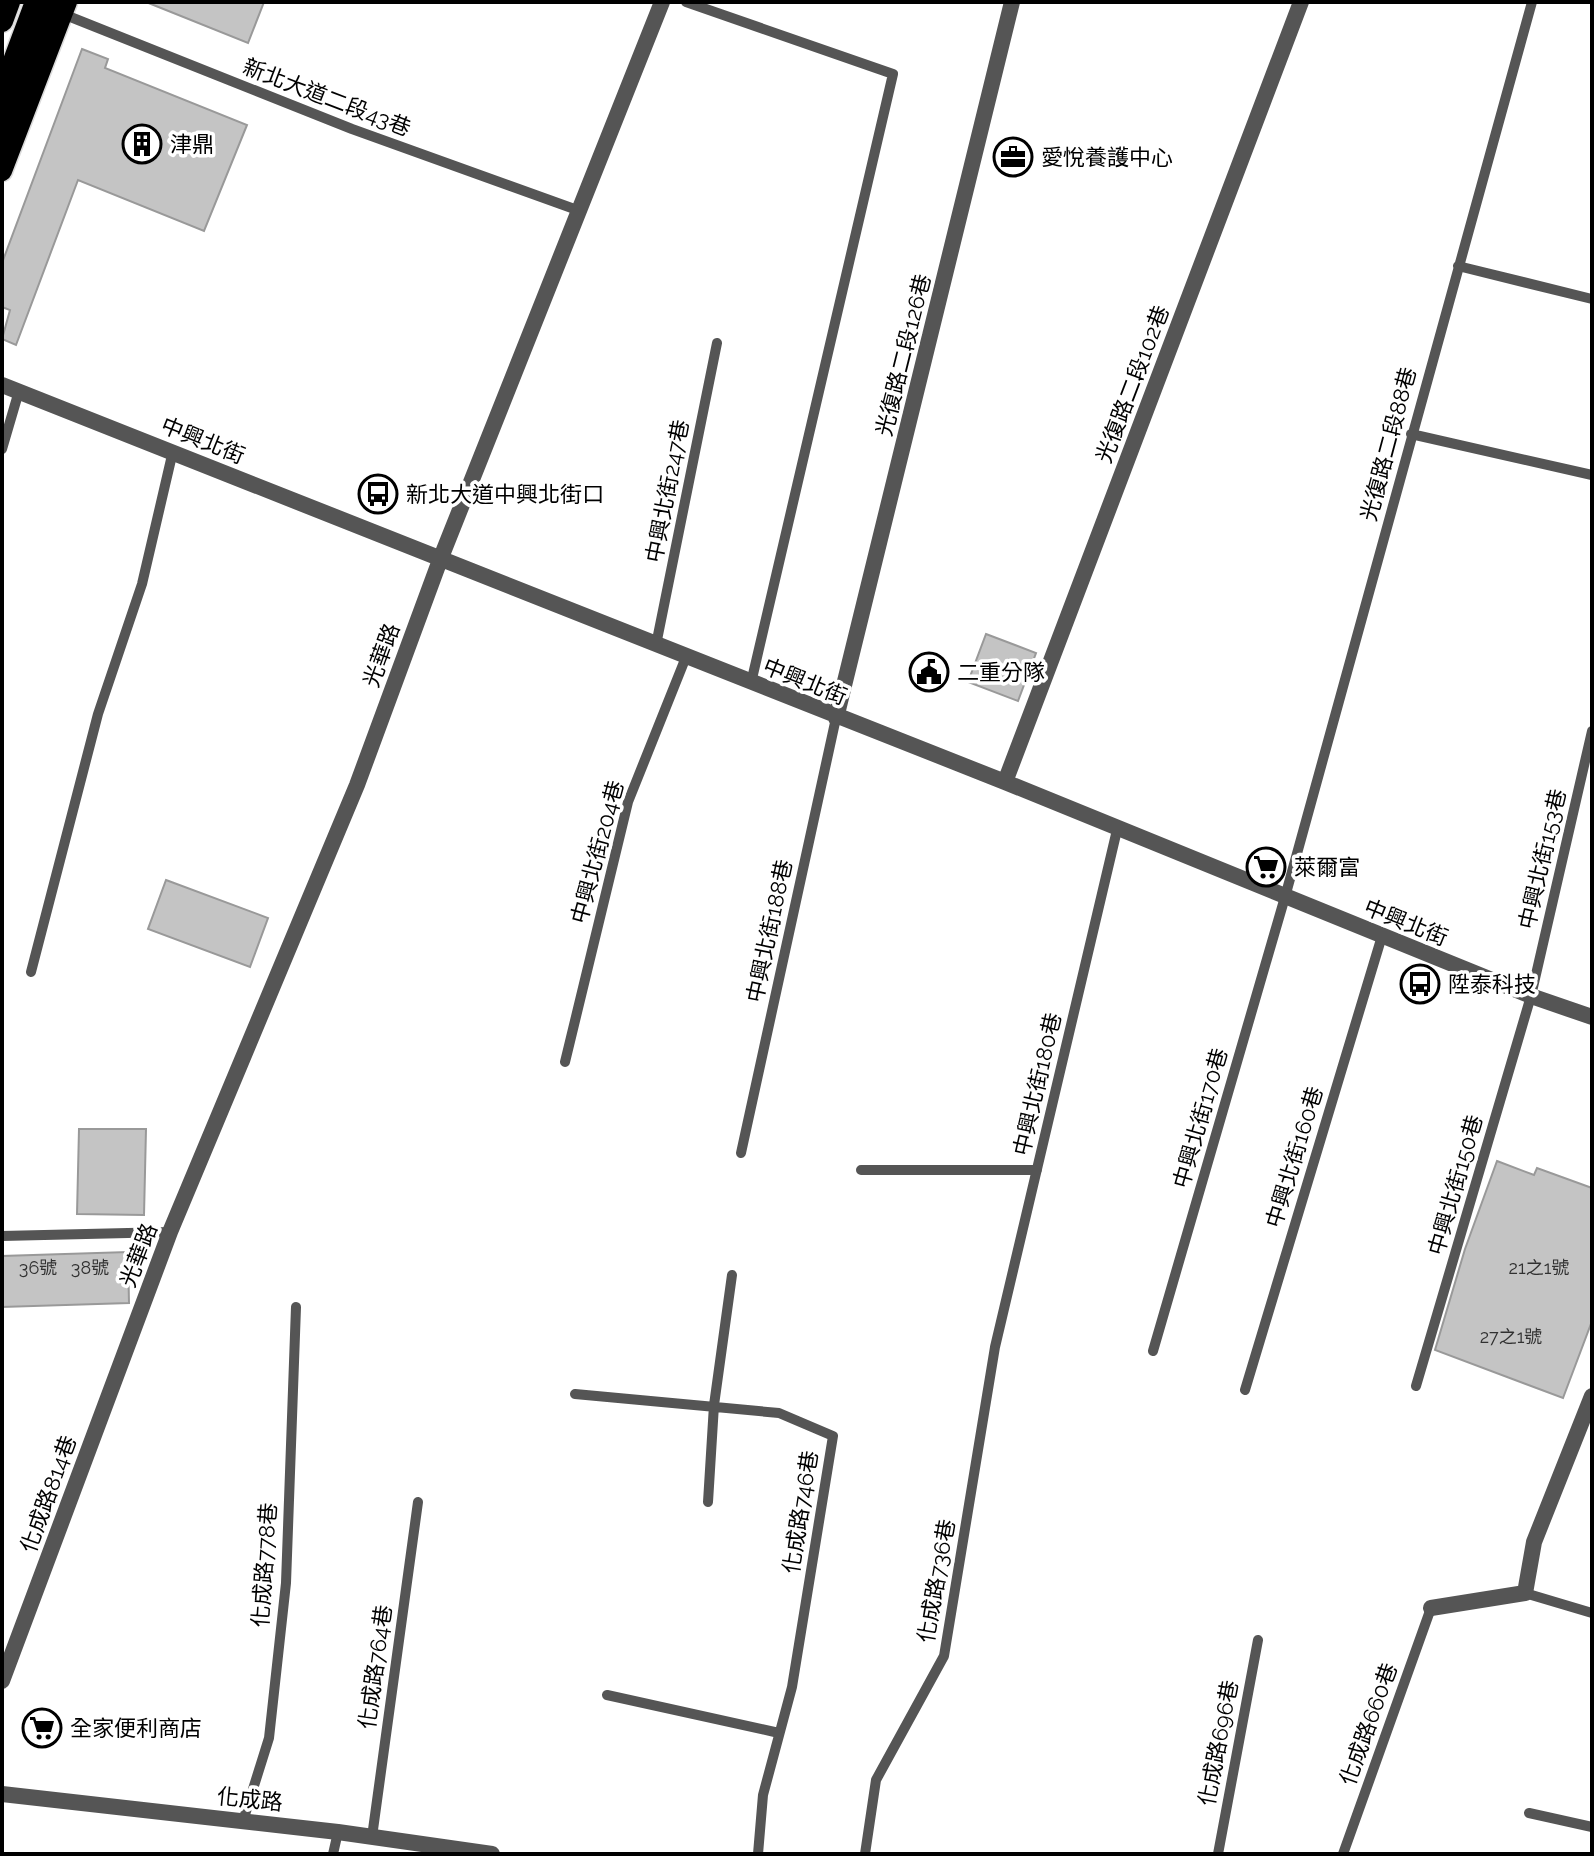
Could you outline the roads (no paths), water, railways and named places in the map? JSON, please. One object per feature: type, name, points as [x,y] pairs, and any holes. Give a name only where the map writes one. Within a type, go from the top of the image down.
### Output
[{"type":"highway","points":[[2,21],[9,2]]},
{"type":"highway","points":[[2,91],[36,2]]},
{"type":"highway","points":[[2,135],[61,6]]},
{"type":"main road","points":[[2,171],[61,6]]},
{"type":"street","name":"光華路","points":[[136,1321],[170,1232],[357,785],[440,560],[662,2]]},
{"type":"street","name":"光復路二段126巷","points":[[836,718],[1012,2]]},
{"type":"street","name":"光復路二段102巷","points":[[1005,782],[1301,2]]},
{"type":"street","name":"中興北街","points":[[2,385],[836,718],[1005,782],[1531,996],[1592,1017]]},
{"type":"street","name":"化成路814巷","points":[[2,1681],[136,1321]]},
{"type":"street","points":[[1431,1608],[1525,1593],[1534,1542],[1592,1396]]},
{"type":"street","name":"化成路","points":[[2,1794],[338,1832],[492,1854]]},
{"type":"lane","points":[[686,2],[893,74],[751,683]]},
{"type":"lane","name":"光復路二段88巷","points":[[1285,897],[1532,2]]},
{"type":"lane","name":"新北大道二段43巷","points":[[61,6],[352,129],[580,211]]},
{"type":"lane","points":[[1458,266],[1592,299]]},
{"type":"lane","name":"中興北街247巷","points":[[656,645],[717,343]]},
{"type":"lane","points":[[2,449],[19,391]]},
{"type":"lane","points":[[1411,434],[1592,475]]},
{"type":"lane","points":[[31,972],[98,714],[142,584],[173,451]]},
{"type":"lane","name":"中興北街204巷","points":[[565,1062],[628,802],[686,657]]},
{"type":"lane","name":"中興北街188巷","points":[[741,1153],[836,718]]},
{"type":"lane","name":"中興北街153巷","points":[[1531,996],[1592,731]]},
{"type":"lane","name":"中興北街180巷","points":[[995,1347],[1117,830]]},
{"type":"lane","name":"中興北街170巷","points":[[1153,1351],[1285,897]]},
{"type":"lane","name":"中興北街160巷","points":[[1245,1390],[1382,936]]},
{"type":"lane","name":"中興北街150巷","points":[[1416,1386],[1531,996]]},
{"type":"lane","points":[[861,1170],[1037,1170]]},
{"type":"lane","points":[[2,1236],[170,1232]]},
{"type":"lane","points":[[708,1502],[714,1405],[732,1275]]},
{"type":"lane","name":"化成路778巷","points":[[243,1821],[269,1738],[286,1583],[296,1307]]},
{"type":"lane","name":"化成路736巷","points":[[865,1854],[876,1780],[944,1656],[995,1347]]},
{"type":"lane","name":"化成路746巷","points":[[575,1394],[779,1413],[833,1436],[792,1687],[763,1795],[758,1854]]},
{"type":"lane","name":"化成路764巷","points":[[372,1837],[418,1502]]},
{"type":"lane","points":[[1525,1593],[1592,1613]]},
{"type":"lane","name":"化成路660巷","points":[[1343,1854],[1431,1608]]},
{"type":"lane","name":"化成路696巷","points":[[1218,1854],[1258,1640]]},
{"type":"lane","points":[[607,1695],[779,1733]]},
{"type":"lane","points":[[1529,1813],[1592,1827]]},
{"type":"lane","points":[[333,1854],[338,1832]]},
{"type":"place","name":"津鼎","points":[[142,144]]},
{"type":"place","name":"愛悅養護中心","points":[[1013,157]]},
{"type":"place","name":"新北大道中興北街口","points":[[378,494]]},
{"type":"place","name":"二重分隊","points":[[929,672]]},
{"type":"place","name":"萊爾富","points":[[1266,867]]},
{"type":"place","name":"陞泰科技","points":[[1420,984]]},
{"type":"place","name":"全家便利商店","points":[[42,1728]]}]
